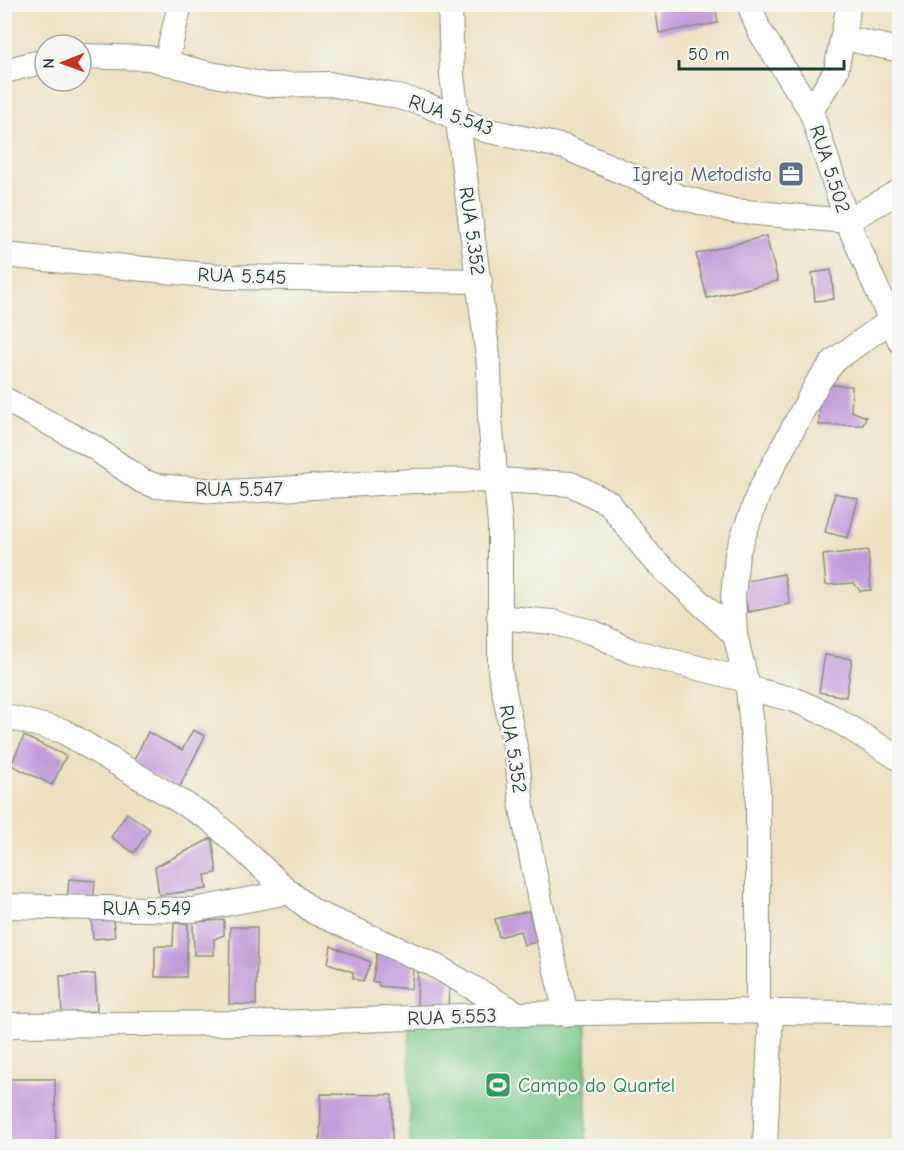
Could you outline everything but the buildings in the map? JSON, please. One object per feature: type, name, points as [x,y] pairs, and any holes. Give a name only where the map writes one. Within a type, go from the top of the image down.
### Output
[{"type":"street","points":[[166,63],[180,4]]},
{"type":"street","name":"RUA 5.352","points":[[450,4],[452,75],[489,365],[500,525],[500,671],[518,757],[522,808],[566,1014]]},
{"type":"street","name":"RUA 5.502","points":[[748,4],[759,30],[811,111],[847,221],[895,331]]},
{"type":"street","points":[[811,111],[836,71],[849,4]]},
{"type":"street","points":[[844,39],[900,50]]},
{"type":"street","name":"RUA 5.543","points":[[93,56],[149,58],[266,85],[329,84],[363,89],[422,103],[485,130],[565,147],[680,197],[708,206],[734,211],[847,221]]},
{"type":"street","points":[[4,71],[33,64]]},
{"type":"street","points":[[847,221],[900,191]]},
{"type":"street","name":"RUA 5.545","points":[[4,255],[226,277],[480,281]]},
{"type":"street","points":[[765,1146],[758,790],[747,684],[735,635],[733,590],[737,554],[759,492],[772,464],[818,382],[835,360],[895,331]]},
{"type":"street","name":"RUA 5.547","points":[[4,399],[92,446],[142,481],[156,486],[229,492],[412,481],[495,469],[571,484],[609,503],[651,557],[735,635]]},
{"type":"street","points":[[499,617],[552,622],[592,632],[631,651],[795,700],[829,715],[900,759]]},
{"type":"street","points":[[4,716],[63,731],[211,820],[314,912],[432,964],[518,1014]]},
{"type":"street","name":"RUA 5.549","points":[[4,906],[193,910],[289,892]]},
{"type":"street","name":"RUA 5.553","points":[[4,1025],[278,1023],[518,1014],[900,1014]]},
{"type":"green space","name":"Campo do Quartel","points":[[409,1024],[586,1024],[586,1146],[410,1146]]},
{"type":"place","name":"Igreja Metodista","points":[[791,174]]},
{"type":"place","name":"Campo do Quartel","points":[[498,1085]]}]
